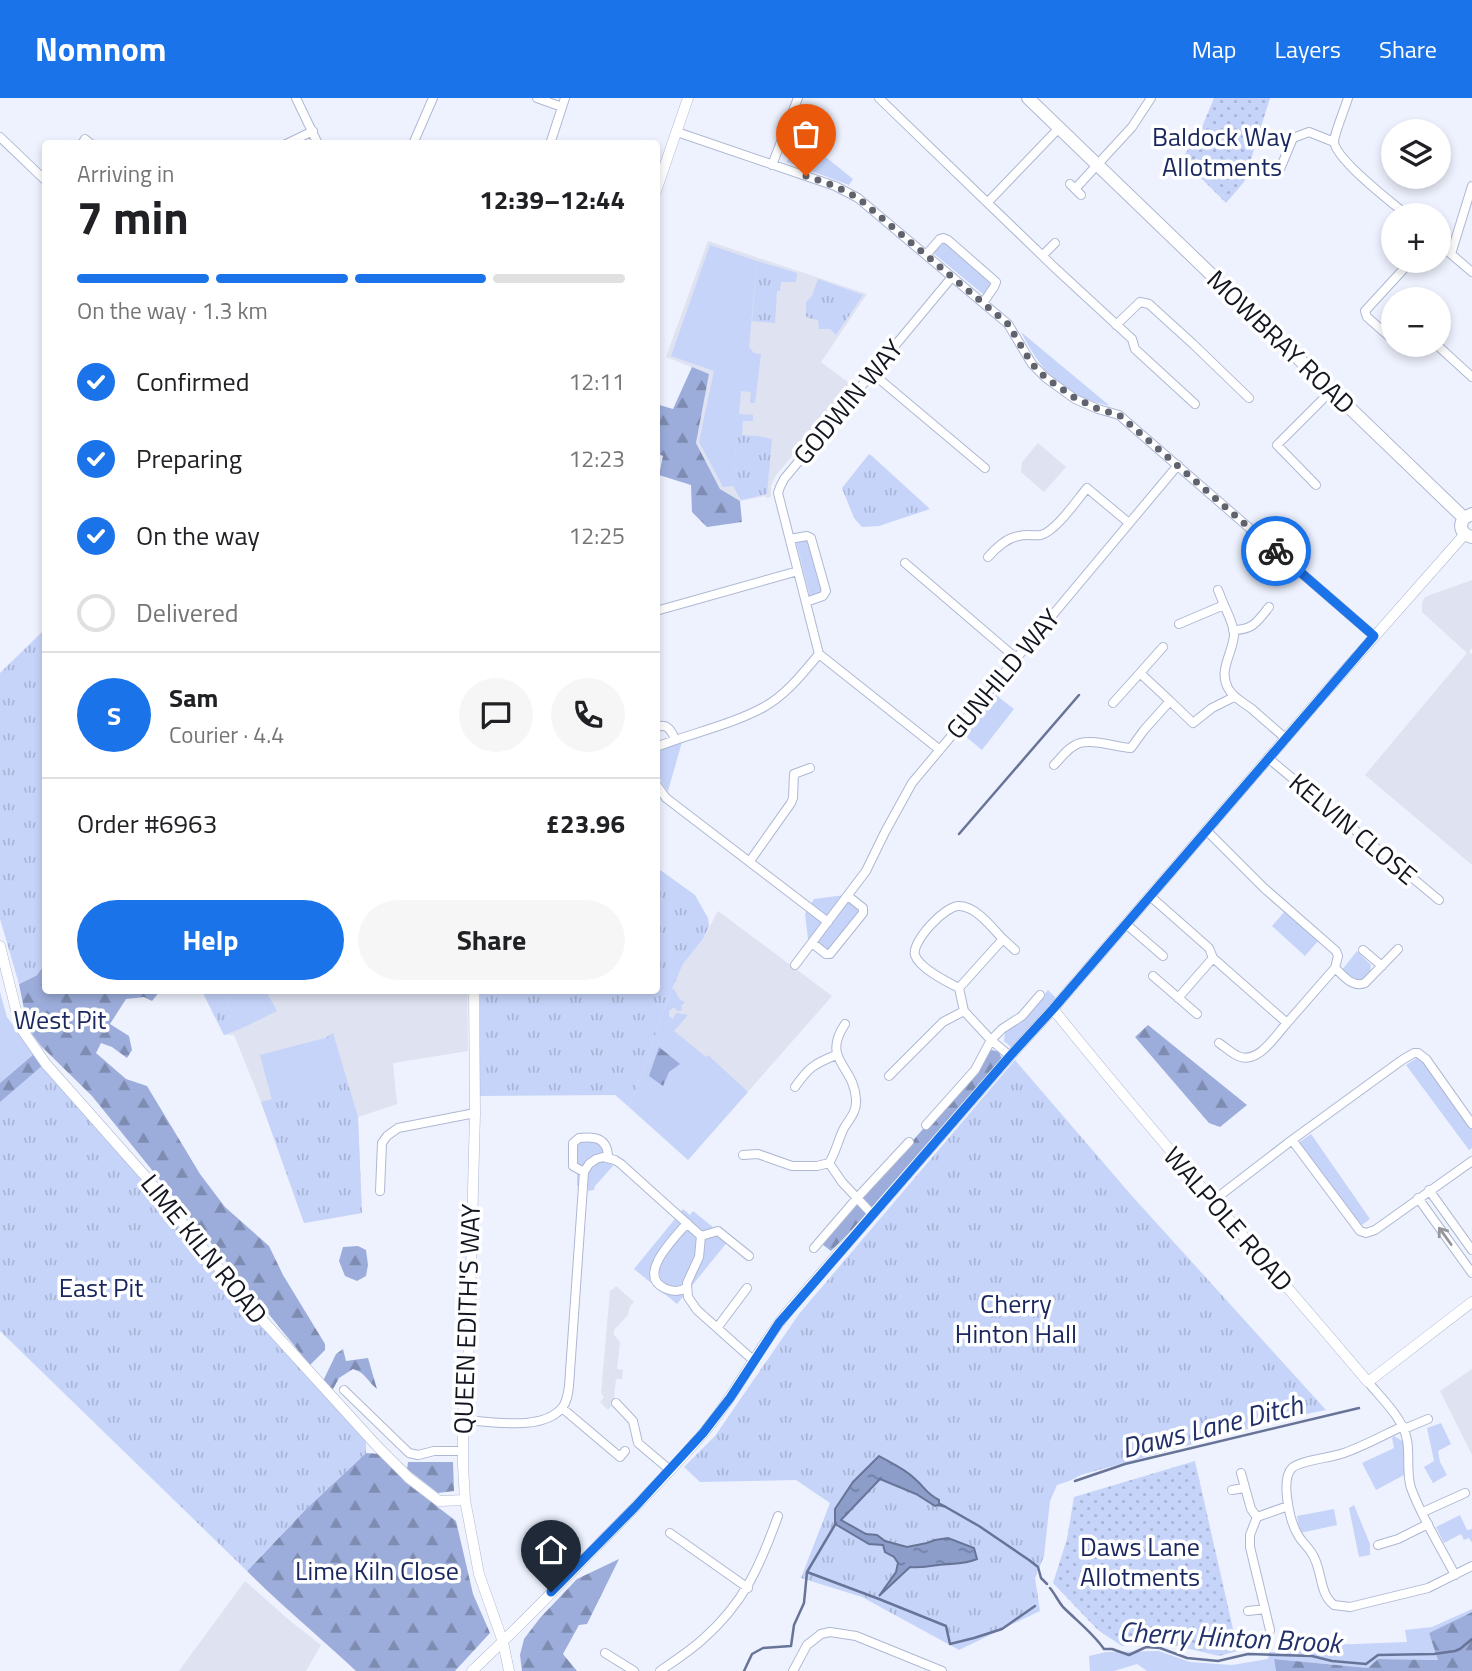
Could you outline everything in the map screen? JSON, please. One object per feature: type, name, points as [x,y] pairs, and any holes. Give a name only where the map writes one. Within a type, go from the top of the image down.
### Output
[{"type":"main road","name":"MOWBRAY ROAD","points":[[1028,98],[1331,391],[1468,516]]},
{"type":"main road","points":[[1468,516],[1461,525],[1469,536]]},
{"type":"street","points":[[296,98],[316,140]]},
{"type":"street","points":[[415,140],[433,98]]},
{"type":"street","points":[[537,98],[564,102],[551,140]]},
{"type":"street","points":[[660,180],[688,98]]},
{"type":"street","points":[[772,165],[798,98]]},
{"type":"street","points":[[878,98],[1132,339],[1135,349],[1195,404]]},
{"type":"street","points":[[1075,189],[1132,127],[1151,98]]},
{"type":"street","points":[[1336,146],[1348,98]]},
{"type":"street","points":[[988,202],[1059,128]]},
{"type":"street","points":[[294,140],[313,131]]},
{"type":"street","points":[[677,132],[835,186],[858,198],[1008,324],[1032,364],[1046,378],[1075,398],[1119,415],[1374,636]]},
{"type":"street","points":[[1280,169],[1293,138],[1309,132],[1336,146],[1346,163],[1393,203]]},
{"type":"street","points":[[0,137],[42,176]]},
{"type":"street","points":[[1472,186],[1451,254],[1472,272]]},
{"type":"street","points":[[926,255],[940,239],[948,240],[996,282],[983,303]]},
{"type":"street","points":[[1043,255],[1055,243]]},
{"type":"street","points":[[1387,287],[1400,273]]},
{"type":"street","name":"GODWIN WAY","points":[[819,653],[778,493],[780,486],[952,277]]},
{"type":"street","points":[[1381,294],[1365,311],[1367,317],[1381,329]]},
{"type":"street","points":[[1116,325],[1140,302],[1149,304],[1249,398]]},
{"type":"street","points":[[1450,357],[1472,377]]},
{"type":"street","points":[[872,373],[985,468]]},
{"type":"street","points":[[1316,485],[1277,445],[1331,391]]},
{"type":"street","name":"GUNHILD WAY","points":[[795,965],[866,871],[912,783],[1178,465]]},
{"type":"street","points":[[988,557],[1007,540],[1042,534],[1052,529],[1087,488],[1129,523]]},
{"type":"street","points":[[790,539],[807,536],[811,538],[826,592],[823,596],[806,602]]},
{"type":"street","points":[[472,1671],[670,1470],[715,1418],[779,1323],[872,1214],[1053,1009],[1374,636],[1469,536]]},
{"type":"street","points":[[905,563],[1016,658]]},
{"type":"street","points":[[660,610],[798,571]]},
{"type":"street","points":[[1218,590],[1232,623],[1234,636],[1225,668],[1224,679],[1228,689],[1234,697],[1285,738]]},
{"type":"street","points":[[1179,624],[1224,604]]},
{"type":"street","points":[[1233,630],[1244,630],[1253,626],[1269,607]]},
{"type":"street","points":[[1113,703],[1163,647]]},
{"type":"street","points":[[660,745],[765,706],[793,685],[819,653],[940,750]]},
{"type":"street","points":[[1140,673],[1202,731]]},
{"type":"street","points":[[1194,723],[1212,708],[1234,697]]},
{"type":"street","points":[[1054,765],[1068,750],[1080,743],[1131,748],[1170,701]]},
{"type":"street","points":[[660,725],[667,726],[675,739]]},
{"type":"street","name":"KELVIN CLOSE","points":[[1268,758],[1439,900]]},
{"type":"street","points":[[750,861],[791,803],[794,774],[810,768]]},
{"type":"street","points":[[660,790],[666,798],[828,922]]},
{"type":"street","points":[[1206,830],[1264,888],[1336,951],[1338,956],[1335,968],[1256,1056],[1239,1056],[1219,1042]]},
{"type":"street","points":[[812,943],[825,954],[830,954],[863,913],[863,908],[848,896]]},
{"type":"street","points":[[1150,897],[1209,948],[1213,958],[1287,1023]]},
{"type":"street","points":[[1010,1056],[964,1011],[959,988],[926,967],[916,957],[915,950],[918,941],[943,912],[958,905],[968,907],[1015,950]]},
{"type":"street","points":[[1126,924],[1163,956]]},
{"type":"street","points":[[959,988],[1003,939]]},
{"type":"street","name":"LIME KILN ROAD","points":[[0,946],[23,1031],[46,1064],[146,1177],[246,1302],[377,1446],[409,1478],[439,1501],[465,1500]]},
{"type":"street","points":[[1335,968],[1357,985],[1365,984],[1398,949]]},
{"type":"street","points":[[1363,950],[1381,966]]},
{"type":"street","points":[[1178,998],[1213,958]]},
{"type":"street","points":[[1153,976],[1197,1014]]},
{"type":"street","name":"QUEEN EDITH'S WAY","points":[[474,994],[475,1113],[462,1451],[465,1500],[483,1587],[503,1642],[509,1671]]},
{"type":"street","points":[[926,1125],[975,1070],[991,1040],[1022,1016],[1040,995]]},
{"type":"street","name":"WALPOLE ROAD","points":[[1053,1009],[1403,1427]]},
{"type":"street","points":[[889,1076],[943,1022],[964,1011]]},
{"type":"street","points":[[743,1155],[758,1154],[792,1166],[829,1163],[853,1116],[856,1103],[853,1086],[836,1055],[839,1033],[845,1024]]},
{"type":"street","points":[[1214,1200],[1292,1140],[1414,1053],[1426,1059],[1472,1124]]},
{"type":"street","points":[[795,1087],[815,1063],[836,1055]]},
{"type":"street","points":[[380,1191],[382,1143],[387,1136],[398,1128],[475,1113]]},
{"type":"street","points":[[584,1172],[573,1166],[575,1140],[590,1137],[600,1140],[606,1146],[608,1158]]},
{"type":"street","points":[[1292,1140],[1363,1233],[1375,1230],[1472,1161]]},
{"type":"street","points":[[814,1248],[909,1142]]},
{"type":"street","points":[[463,1420],[530,1424],[552,1416],[562,1408],[566,1400],[584,1172],[589,1164],[596,1159],[608,1158],[621,1164],[701,1236]]},
{"type":"street","points":[[829,1163],[842,1182],[872,1214]]},
{"type":"street","points":[[1429,1190],[1472,1250]]},
{"type":"street","points":[[1418,1198],[1472,1273]]},
{"type":"street","points":[[686,1288],[672,1291],[662,1287],[654,1275],[655,1265],[687,1223]]},
{"type":"street","points":[[701,1236],[718,1231],[748,1256]]},
{"type":"street","points":[[701,1236],[699,1257],[686,1288],[688,1297],[693,1305],[753,1360]]},
{"type":"street","points":[[717,1328],[747,1288]]},
{"type":"street","points":[[1368,1382],[1472,1302]]},
{"type":"street","points":[[344,1390],[409,1453],[418,1455],[434,1451],[462,1451]]},
{"type":"street","points":[[620,1404],[633,1421],[638,1443],[670,1470]]},
{"type":"street","points":[[562,1408],[620,1457],[625,1451]]},
{"type":"street","points":[[1428,1419],[1344,1453],[1292,1469],[1286,1481],[1288,1506],[1297,1535],[1318,1564],[1325,1597],[1334,1605],[1350,1607],[1428,1588],[1472,1566]]},
{"type":"street","points":[[1403,1427],[1408,1442],[1411,1486],[1455,1575]]},
{"type":"street","points":[[1241,1473],[1251,1508],[1257,1517]]},
{"type":"street","points":[[1233,1490],[1244,1488]]},
{"type":"street","points":[[1423,1512],[1465,1493]]},
{"type":"street","points":[[1270,1630],[1250,1547],[1250,1535],[1257,1517],[1288,1506]]},
{"type":"street","points":[[660,1671],[702,1640],[728,1615],[748,1588],[764,1556],[778,1516]]},
{"type":"street","points":[[1378,1545],[1398,1539],[1428,1524]]},
{"type":"street","points":[[670,1533],[748,1588]]},
{"type":"street","points":[[1248,1611],[1265,1609]]},
{"type":"street","points":[[793,1671],[807,1645],[814,1638],[830,1632],[848,1633],[942,1671]]},
{"type":"street","points":[[605,1653],[634,1671]]},
{"type":"shaded area","points":[[708,241],[867,294],[821,362],[853,386],[776,475],[771,486],[771,497],[767,498],[765,496],[740,501],[720,489],[696,443],[709,374],[666,357]]},
{"type":"shaded area","points":[[1038,443],[1066,467],[1044,492],[1021,472],[1022,462]]},
{"type":"shaded area","points":[[1472,580],[1472,648],[1469,652],[1472,654],[1472,865],[1365,775],[1467,653],[1422,612],[1422,602],[1425,597]]},
{"type":"shaded area","points":[[718,911],[832,996],[688,1160],[629,1107],[683,964],[703,939]]},
{"type":"shaded area","points":[[204,994],[467,994],[468,1051],[393,1063],[397,1104],[358,1117],[362,1213],[304,1223],[234,1035],[224,1035]]},
{"type":"shaded area","points":[[616,1286],[634,1302],[628,1315],[614,1330],[614,1335],[620,1342],[617,1369],[623,1370],[622,1379],[616,1379],[615,1402],[608,1410],[600,1402],[604,1397],[601,1393],[610,1290]]},
{"type":"shaded area","points":[[1472,1369],[1472,1455],[1440,1391]]},
{"type":"shaded area","points":[[245,1581],[321,1645],[306,1671],[179,1671]]},
{"type":"green space","name":"Baldock Way Allotments","points":[[1214,98],[1270,98],[1244,182],[1226,203],[1182,159],[1202,127]]},
{"type":"green space","points":[[797,134],[853,179],[849,185],[787,162]]},
{"type":"green space","points":[[943,241],[993,283],[984,295],[932,252]]},
{"type":"green space","points":[[710,245],[757,261],[749,347],[754,353],[761,354],[755,403],[750,403],[751,392],[741,391],[739,414],[753,415],[753,421],[743,421],[742,435],[737,436],[733,486],[723,487],[699,442],[714,371],[671,356]]},
{"type":"green space","points":[[757,261],[797,273],[796,282],[781,282],[780,291],[777,291],[775,323],[752,321]]},
{"type":"green space","points":[[818,279],[863,295],[836,335],[830,329],[819,329],[818,320],[806,316],[806,302],[812,296]]},
{"type":"green space","points":[[1021,332],[1110,406],[1083,398],[1059,384],[1038,361]]},
{"type":"green space","points":[[692,367],[709,374],[696,443],[720,489],[740,501],[742,522],[707,527],[692,512],[691,485],[660,475],[663,456],[660,455],[660,405],[673,409]]},
{"type":"green space","points":[[737,435],[772,439],[767,494],[741,500],[733,486]]},
{"type":"green space","points":[[869,454],[930,509],[879,526],[862,527],[854,518],[842,488]]},
{"type":"green space","points":[[807,536],[825,591],[811,601],[795,538]]},
{"type":"green space","points":[[42,632],[42,968],[37,975],[19,984],[0,919],[0,673]]},
{"type":"green space","points":[[996,695],[1014,709],[982,750],[964,735]]},
{"type":"green space","points":[[682,742],[668,791],[660,779],[660,750]]},
{"type":"green space","points":[[660,870],[695,895],[708,918],[709,926],[703,939],[683,964],[629,1107],[615,1095],[480,1096],[480,994],[660,994]]},
{"type":"green space","points":[[845,895],[863,908],[826,954],[808,939],[805,914],[814,899]]},
{"type":"green space","points":[[1285,911],[1318,941],[1305,956],[1272,926]]},
{"type":"green space","points":[[1357,951],[1371,965],[1370,972],[1358,983],[1341,971]]},
{"type":"green space","name":"West Pit","points":[[42,968],[42,994],[158,994],[152,1001],[144,997],[126,999],[110,1024],[129,1036],[132,1050],[127,1058],[101,1043],[96,1053],[126,1079],[147,1086],[200,1174],[225,1207],[269,1246],[283,1275],[325,1344],[325,1350],[310,1365],[92,1096],[41,1046],[30,1031],[19,984],[37,975]]},
{"type":"green space","points":[[672,989],[680,1000],[685,1002],[681,1006],[682,1010],[678,1011],[674,1007],[669,1011],[669,1016],[673,1019],[676,1013],[688,1015],[674,1031],[706,1057],[708,1055],[748,1092],[688,1160],[629,1107]]},
{"type":"green space","points":[[1048,990],[1057,999],[1012,1048],[1004,1041],[1005,1032],[1022,1022]]},
{"type":"green space","points":[[0,992],[7,1017],[34,1054],[0,1083]]},
{"type":"green space","points":[[204,994],[223,994],[240,1029],[224,1035]]},
{"type":"green space","points":[[223,994],[268,994],[277,1011],[240,1029]]},
{"type":"green space","points":[[1148,1025],[1247,1105],[1220,1127],[1209,1123],[1135,1037]]},
{"type":"green space","points":[[333,1033],[358,1117],[362,1213],[304,1223],[261,1102],[337,1083],[325,1038]]},
{"type":"green space","points":[[325,1038],[338,1083],[272,1100],[260,1055]]},
{"type":"green space","points":[[659,1047],[680,1064],[669,1072],[663,1086],[649,1076]]},
{"type":"green space","points":[[992,1050],[999,1052],[1002,1059],[874,1208],[831,1251],[822,1244],[981,1063],[985,1053]]},
{"type":"green space","points":[[34,1054],[43,1065],[0,1114],[0,1083]]},
{"type":"green space","points":[[1420,1056],[1472,1128],[1472,1148],[1469,1150],[1406,1065]]},
{"type":"green space","name":"Cherry Hinton Hall","points":[[1015,1060],[1132,1196],[1326,1410],[1287,1418],[1131,1461],[1081,1475],[1057,1485],[1050,1501],[1044,1556],[1035,1578],[1040,1611],[959,1650],[862,1597],[801,1578],[830,1503],[796,1480],[700,1482],[684,1467],[715,1436],[799,1314]]},
{"type":"green space","name":"East Pit","points":[[43,1065],[366,1442],[366,1453],[306,1509],[247,1571],[0,1331],[0,1102]]},
{"type":"green space","points":[[1311,1134],[1370,1219],[1359,1227],[1298,1143]]},
{"type":"green space","points":[[594,1140],[605,1148],[613,1166],[594,1190],[588,1191],[588,1186],[577,1186],[577,1141]]},
{"type":"green space","points":[[683,1209],[690,1215],[693,1211],[729,1240],[677,1304],[634,1269]]},
{"type":"green space","points":[[358,1246],[366,1250],[368,1265],[366,1276],[357,1281],[345,1276],[339,1261],[343,1247]]},
{"type":"green space","points":[[343,1349],[346,1361],[368,1358],[377,1389],[353,1369],[339,1378],[332,1391],[323,1381],[336,1354]]},
{"type":"green space","points":[[1441,1423],[1451,1444],[1438,1451],[1447,1475],[1433,1483],[1424,1467],[1434,1461],[1427,1428]]},
{"type":"green space","points":[[1394,1436],[1404,1442],[1406,1474],[1376,1490],[1362,1463],[1394,1448]]},
{"type":"green space","name":"Lime Kiln Close","points":[[366,1453],[380,1454],[405,1482],[456,1521],[473,1594],[490,1633],[455,1671],[356,1671],[247,1571],[306,1509]]},
{"type":"green space","name":"Daws Lane Allotments","points":[[1195,1461],[1238,1651],[1219,1656],[1146,1641],[1122,1646],[1098,1630],[1053,1583],[1067,1539],[1074,1497]]},
{"type":"green space","points":[[408,1462],[453,1462],[454,1491],[438,1493],[407,1469]]},
{"type":"green space","points":[[1354,1505],[1370,1544],[1370,1555],[1359,1557],[1349,1508]]},
{"type":"green space","points":[[1334,1509],[1337,1525],[1300,1533],[1297,1516]]},
{"type":"green space","points":[[1460,1515],[1467,1530],[1472,1529],[1472,1543],[1469,1538],[1464,1540],[1461,1534],[1444,1543],[1436,1527]]},
{"type":"green space","points":[[619,1559],[587,1624],[579,1625],[563,1654],[577,1671],[522,1671],[520,1655],[524,1639],[540,1618],[577,1579]]},
{"type":"green space","points":[[1472,1609],[1472,1612],[1429,1633],[1439,1660],[1379,1659],[1368,1668],[1274,1659],[1276,1671],[1147,1671],[1137,1664],[1114,1671],[1090,1671],[1089,1656],[1106,1652],[1159,1651],[1190,1662],[1232,1665],[1268,1659],[1269,1652],[1293,1652],[1294,1638],[1328,1645],[1407,1642],[1405,1630],[1432,1627]]},
{"type":"green space","points":[[1472,1612],[1472,1671],[1276,1671],[1274,1659],[1368,1668],[1378,1659],[1438,1660],[1429,1633]]},
{"type":"water","points":[[879,1456],[906,1471],[946,1507],[935,1506],[916,1494],[880,1479],[841,1520],[866,1534],[877,1535],[885,1541],[907,1547],[948,1538],[974,1548],[977,1559],[962,1563],[910,1567],[879,1596],[896,1572],[898,1563],[885,1552],[883,1545],[869,1544],[835,1524],[835,1509],[853,1482]]},
{"type":"waterway","points":[[959,834],[1079,695]]},
{"type":"waterway","name":"Daws Lane Ditch","points":[[1075,1481],[1125,1464],[1359,1408]]},
{"type":"waterway","name":"Cherry Hinton Brook","points":[[944,1506],[1029,1560],[1038,1567],[1041,1578],[1047,1584]]},
{"type":"waterway","points":[[744,1671],[752,1654],[763,1648],[791,1646],[794,1625],[804,1603],[807,1572],[836,1523]]},
{"type":"waterway","points":[[807,1572],[946,1626],[950,1644],[1002,1629],[1035,1606]]},
{"type":"waterway","name":"Cherry Hinton Brook","points":[[1050,1588],[1063,1607],[1104,1649],[1129,1655],[1146,1647],[1160,1648],[1187,1658],[1218,1661],[1248,1654],[1312,1656],[1366,1664],[1378,1655],[1455,1651],[1472,1639]]},
{"type":"way so far","points":[[806,176],[858,198],[1008,324],[1032,364],[1046,378],[1075,398],[1119,415],[1276,551]]},
{"type":"route","points":[[551,1592],[703,1433],[790,1309],[1374,636],[1276,551]]}]
